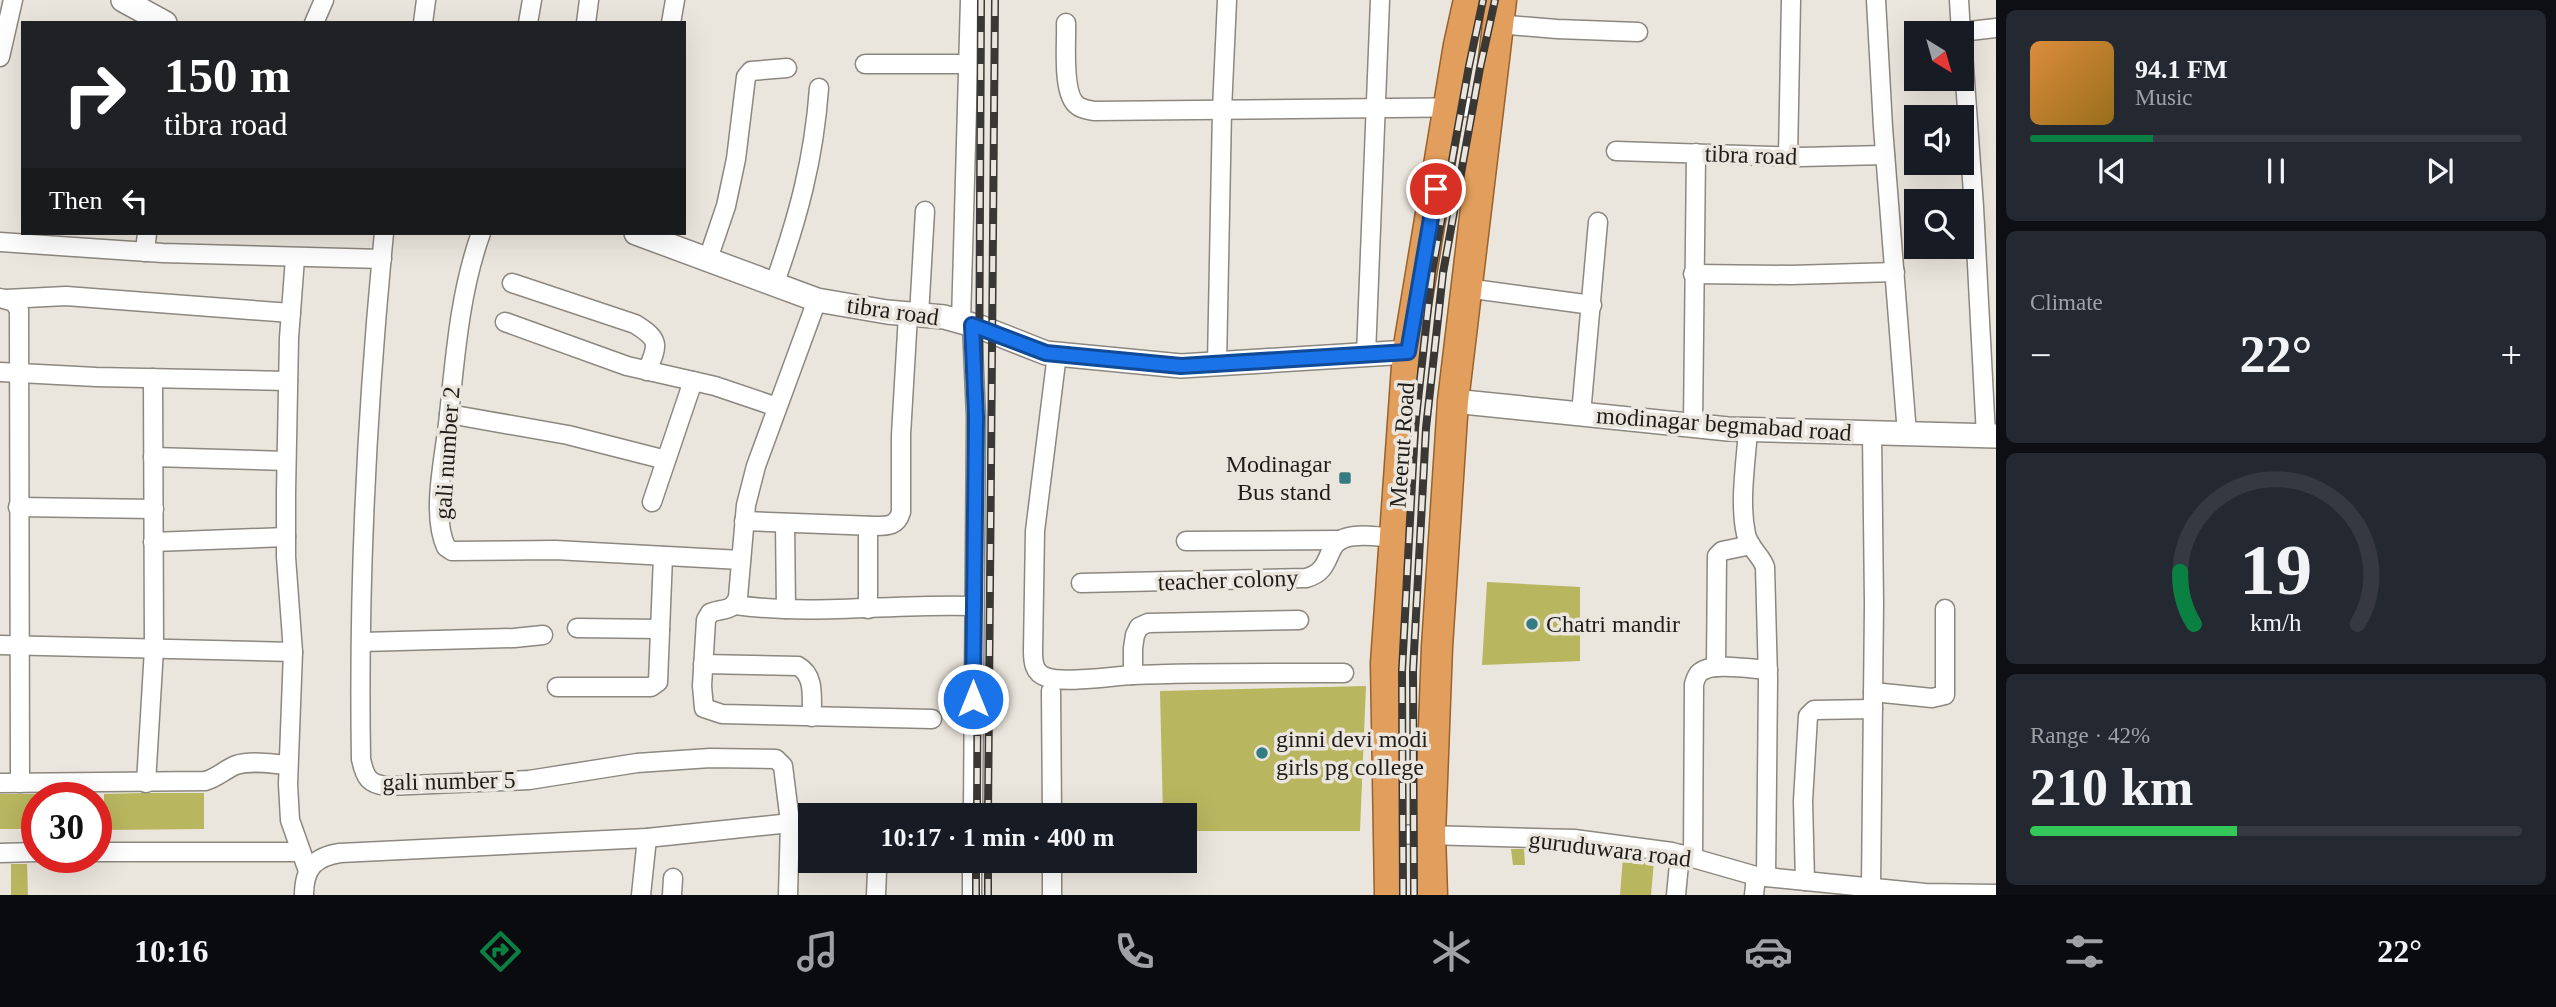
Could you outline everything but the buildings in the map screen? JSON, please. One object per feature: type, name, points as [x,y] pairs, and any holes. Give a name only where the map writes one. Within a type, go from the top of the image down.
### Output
[{"type":"highway","name":"Meerut Road","points":[[1390,895],[1386,663],[1408,352],[1469,0]]},
{"type":"highway","name":"Meerut Road","points":[[1432,895],[1430,834],[1437,647],[1453,401],[1499,12]]},
{"type":"street","points":[[0,57],[13,0]]},
{"type":"street","points":[[123,0],[161,21]]},
{"type":"street","points":[[315,21],[324,0]]},
{"type":"street","points":[[423,21],[426,0]]},
{"type":"street","points":[[528,21],[532,0]]},
{"type":"street","points":[[586,21],[589,0]]},
{"type":"street","points":[[671,21],[675,0]]},
{"type":"street","points":[[970,0],[967,324],[976,417],[973,803]]},
{"type":"street","points":[[1217,364],[1227,0]]},
{"type":"street","points":[[1366,355],[1380,0]]},
{"type":"street","points":[[1788,157],[1791,0]]},
{"type":"street","points":[[1876,0],[1885,155],[1908,434]]},
{"type":"street","points":[[1959,0],[1961,21]]},
{"type":"street","points":[[1499,12],[1557,29],[1638,32]]},
{"type":"street","points":[[1066,23],[1067,85],[1071,99],[1079,107],[1094,111],[1487,107]]},
{"type":"street","points":[[1974,33],[1996,28]]},
{"type":"street","points":[[865,64],[969,64]]},
{"type":"street","points":[[708,259],[726,206],[736,159],[746,77],[751,71],[787,68]]},
{"type":"street","points":[[774,285],[795,228],[807,180],[816,129],[818,88]]},
{"type":"street","points":[[1966,91],[1991,436]]},
{"type":"street","name":"tibra road","points":[[1616,151],[1788,157],[1885,155]]},
{"type":"street","points":[[1693,425],[1696,153]]},
{"type":"street","points":[[744,521],[890,526],[898,520],[901,512],[901,435],[925,211]]},
{"type":"street","points":[[1581,414],[1598,222]]},
{"type":"street","points":[[145,252],[147,235]]},
{"type":"street","name":"gali number 5","points":[[384,235],[376,302],[362,642],[361,760],[367,780],[373,784],[488,783],[528,780],[637,763],[710,758],[776,759],[783,766],[790,822]]},
{"type":"street","name":"gali number 2","points":[[480,235],[457,329],[442,471],[440,522],[446,547],[452,551],[555,550],[741,560]]},
{"type":"street","name":"tibra road","points":[[641,235],[817,300],[913,315],[944,317],[1046,353],[1181,366],[1408,352]]},
{"type":"street","points":[[0,242],[145,252],[382,259]]},
{"type":"street","points":[[295,258],[286,461],[286,537],[293,652],[288,765],[290,820],[307,871],[304,895]]},
{"type":"street","points":[[1693,274],[1895,272]]},
{"type":"street","points":[[512,283],[635,324],[650,333],[656,341],[656,350],[647,371]]},
{"type":"street","points":[[1466,288],[1592,305]]},
{"type":"street","points":[[3,298],[66,296],[291,313]]},
{"type":"street","points":[[3,298],[14,302],[19,310],[20,372],[9,456],[18,508],[9,536],[20,646],[20,783]]},
{"type":"street","points":[[735,605],[744,521],[756,466],[817,300]]},
{"type":"street","points":[[505,322],[647,371],[694,381],[778,407]]},
{"type":"street","points":[[1057,354],[1035,531],[1034,665],[1039,673],[1047,678],[1060,680],[1133,675],[1344,673]]},
{"type":"street","points":[[0,372],[288,381]]},
{"type":"street","points":[[146,783],[154,649],[153,378]]},
{"type":"street","points":[[652,502],[694,381]]},
{"type":"street","name":"modinagar begmabad road","points":[[1453,401],[1748,429],[1991,436]]},
{"type":"street","points":[[449,414],[568,435],[666,460]]},
{"type":"street","points":[[1748,429],[1744,502],[1746,536],[1763,559],[1765,567],[1768,670],[1761,876],[1754,895]]},
{"type":"street","points":[[1871,433],[1874,604],[1871,888]]},
{"type":"street","points":[[153,457],[286,461]]},
{"type":"street","points":[[18,508],[154,509]]},
{"type":"street","points":[[785,523],[786,609]]},
{"type":"street","points":[[868,609],[869,526]]},
{"type":"street","points":[[153,542],[286,537]]},
{"type":"street","points":[[1186,541],[1395,538]]},
{"type":"street","name":"teacher colony","points":[[1081,583],[1306,578],[1317,576],[1334,545],[1341,540]]},
{"type":"street","points":[[1716,667],[1717,556],[1722,551],[1751,545]]},
{"type":"street","points":[[557,687],[651,687],[658,682],[663,556]]},
{"type":"street","points":[[932,719],[710,712],[704,708],[702,698],[706,620],[710,613],[735,605],[786,609],[974,606]]},
{"type":"street","points":[[1805,881],[1802,801],[1808,716],[1814,710],[1873,700],[1945,695],[1945,609]]},
{"type":"street","points":[[1133,675],[1135,635],[1139,627],[1148,623],[1299,620]]},
{"type":"street","points":[[577,628],[660,629]]},
{"type":"street","points":[[362,642],[543,635]]},
{"type":"street","points":[[0,645],[293,652]]},
{"type":"street","points":[[703,664],[798,667],[806,670],[811,680],[812,717]]},
{"type":"street","points":[[1676,895],[1686,856],[1694,684],[1698,674],[1705,669],[1716,667],[1768,670]]},
{"type":"street","points":[[1051,691],[1052,803]]},
{"type":"street","points":[[0,783],[205,781],[238,765],[288,765]]},
{"type":"street","points":[[788,895],[790,822]]},
{"type":"street","points":[[307,871],[315,862],[340,853],[647,838],[798,822]]},
{"type":"street","name":"guruduwara road","points":[[1389,834],[1574,839],[1686,856],[1761,876],[1805,881],[1825,889],[1871,888],[1890,892],[1996,894]]},
{"type":"street","points":[[641,895],[647,838]]},
{"type":"street","points":[[0,853],[21,852]]},
{"type":"street","points":[[112,852],[299,852]]},
{"type":"street","points":[[876,895],[877,873]]},
{"type":"street","points":[[972,873],[972,895]]},
{"type":"street","points":[[1052,873],[1052,895]]},
{"type":"railway","points":[[977,803],[981,0]]},
{"type":"railway","points":[[988,803],[995,0]]},
{"type":"railway","points":[[1403,895],[1402,671],[1415,427],[1432,272],[1483,0]]},
{"type":"railway","points":[[1414,895],[1413,671],[1426,428],[1443,273],[1495,0]]},
{"type":"railway","points":[[976,873],[976,895]]},
{"type":"railway","points":[[988,873],[988,895]]},
{"type":"place","name":"Modinagar Bus stand","points":[[1345,478]]},
{"type":"place","name":"Chatri mandir","points":[[1532,624]]},
{"type":"place","name":"ginni devi modi girls pg college","points":[[1262,753]]},
{"type":"route","points":[[973,699],[976,417],[972,325],[1046,353],[1181,366],[1408,352],[1436,189]]}]
